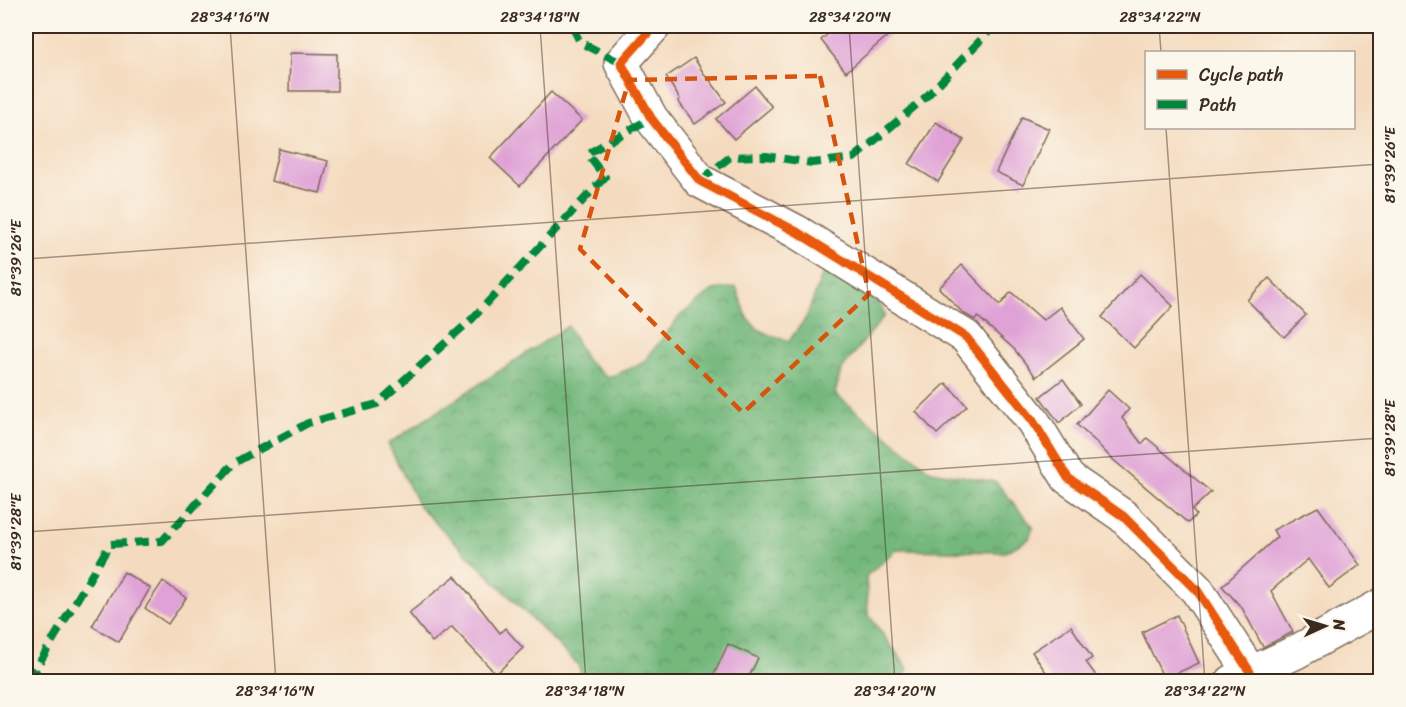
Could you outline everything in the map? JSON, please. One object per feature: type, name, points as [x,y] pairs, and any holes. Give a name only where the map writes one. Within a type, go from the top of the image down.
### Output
[{"type":"street","points":[[654,26],[621,63],[651,118],[700,181],[797,232],[966,337],[1033,421],[1068,478],[1123,516],[1197,590],[1241,677],[1296,652],[1380,606]]},
{"type":"highlighted area","points":[[820,76],[869,294],[743,413],[580,249],[629,80]]},
{"type":"green space","points":[[823,273],[836,273],[879,303],[885,315],[841,370],[835,394],[931,471],[996,482],[1033,527],[1029,539],[1005,552],[897,550],[866,576],[868,614],[908,669],[903,681],[584,681],[578,665],[419,506],[388,444],[568,326],[587,361],[608,378],[643,363],[680,316],[713,290],[736,287],[752,324],[766,333],[789,341],[806,318]]},
{"type":"building","points":[[837,26],[899,26],[846,72],[821,40]]},
{"type":"building","points":[[290,53],[337,54],[337,91],[289,91]]},
{"type":"building","points":[[694,58],[726,102],[695,124],[678,101],[680,99],[666,77]]},
{"type":"building","points":[[755,86],[772,107],[734,139],[716,119]]},
{"type":"building","points":[[551,92],[582,120],[520,186],[490,158]]},
{"type":"building","points":[[1022,117],[1049,129],[1023,185],[996,172]]},
{"type":"building","points":[[936,122],[964,140],[938,182],[909,164]]},
{"type":"building","points":[[279,149],[328,161],[320,193],[271,181]]},
{"type":"building","points":[[962,265],[1000,305],[1011,292],[1043,320],[1060,307],[1084,339],[1036,377],[1014,349],[978,317],[975,320],[963,313],[939,288]]},
{"type":"building","points":[[1140,274],[1173,306],[1134,348],[1102,317]]},
{"type":"building","points":[[1269,278],[1306,315],[1284,337],[1247,300]]},
{"type":"building","points":[[1063,379],[1081,404],[1059,423],[1040,397]]},
{"type":"building","points":[[946,383],[967,406],[937,434],[916,412]]},
{"type":"building","points":[[1108,390],[1129,409],[1122,418],[1142,444],[1147,438],[1211,492],[1192,510],[1196,515],[1188,523],[1110,457],[1077,425]]},
{"type":"building","points":[[1318,507],[1360,565],[1329,588],[1308,559],[1271,591],[1293,632],[1263,647],[1242,608],[1222,586],[1277,537],[1273,530]]},
{"type":"building","points":[[124,572],[150,588],[119,642],[92,626]]},
{"type":"building","points":[[455,576],[500,633],[505,628],[523,648],[496,674],[452,627],[432,642],[409,613]]},
{"type":"building","points":[[163,581],[186,598],[168,624],[145,608]]},
{"type":"building","points":[[1177,615],[1199,663],[1164,679],[1142,632]]},
{"type":"building","points":[[1071,626],[1092,658],[1086,662],[1100,681],[1052,681],[1032,652]]},
{"type":"building","points":[[728,644],[758,658],[747,681],[711,681]]},
{"type":"marked path","points":[[572,26],[580,42],[621,63]]},
{"type":"marked path","points":[[700,181],[730,157],[766,156],[812,163],[854,158],[928,95],[994,26]]},
{"type":"marked path","points":[[41,682],[35,670],[110,544],[162,541],[234,463],[308,423],[377,404],[472,319],[605,177],[587,154],[651,118]]},
{"type":"cycle path","points":[[654,26],[621,63],[651,118],[700,181],[797,232],[966,337],[1033,421],[1068,478],[1123,516],[1197,590],[1250,672]]}]
